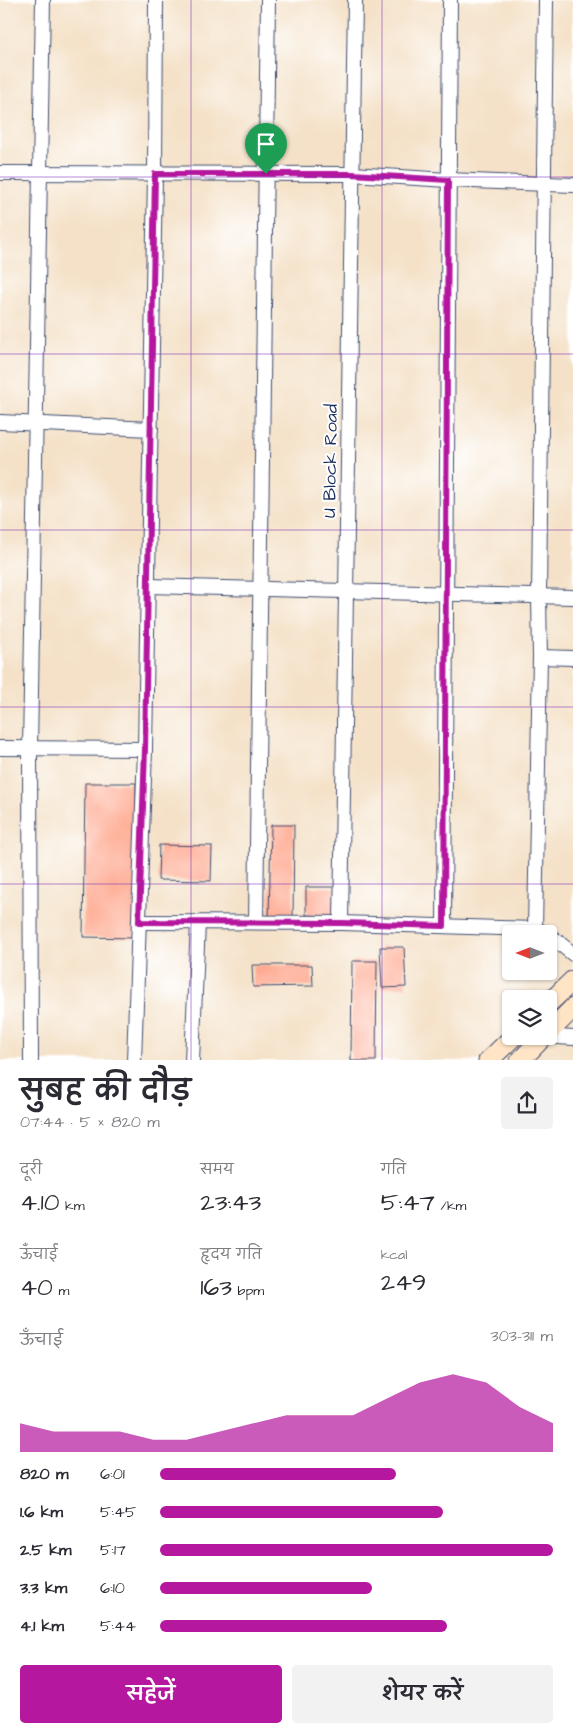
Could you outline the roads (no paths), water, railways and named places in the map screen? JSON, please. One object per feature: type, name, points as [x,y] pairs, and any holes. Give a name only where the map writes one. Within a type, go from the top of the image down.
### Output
[{"type":"main road","points":[[557,995],[573,980]]},
{"type":"main road","points":[[557,1024],[573,1008]]},
{"type":"main road","points":[[488,1060],[504,1045]]},
{"type":"main road","points":[[524,1058],[535,1045]]},
{"type":"street","points":[[31,1060],[30,748],[43,0]]},
{"type":"street","points":[[134,1060],[145,749],[155,174],[156,0]]},
{"type":"street","points":[[256,922],[268,0]]},
{"type":"street","name":"U Block Road","points":[[342,923],[355,0]]},
{"type":"street","points":[[444,926],[450,0]]},
{"type":"street","points":[[543,925],[539,596],[546,0]]},
{"type":"street","points":[[0,173],[352,174],[573,185]]},
{"type":"street","points":[[0,422],[151,429]]},
{"type":"street","points":[[148,586],[447,592],[573,597]]},
{"type":"street","points":[[540,657],[573,658]]},
{"type":"street","points":[[0,748],[145,749]]},
{"type":"street","points":[[139,922],[342,923],[444,926],[502,930]]},
{"type":"street","points":[[192,1060],[198,923]]},
{"type":"street","points":[[558,944],[573,954]]},
{"type":"street","points":[[557,1037],[573,1038]]}]
